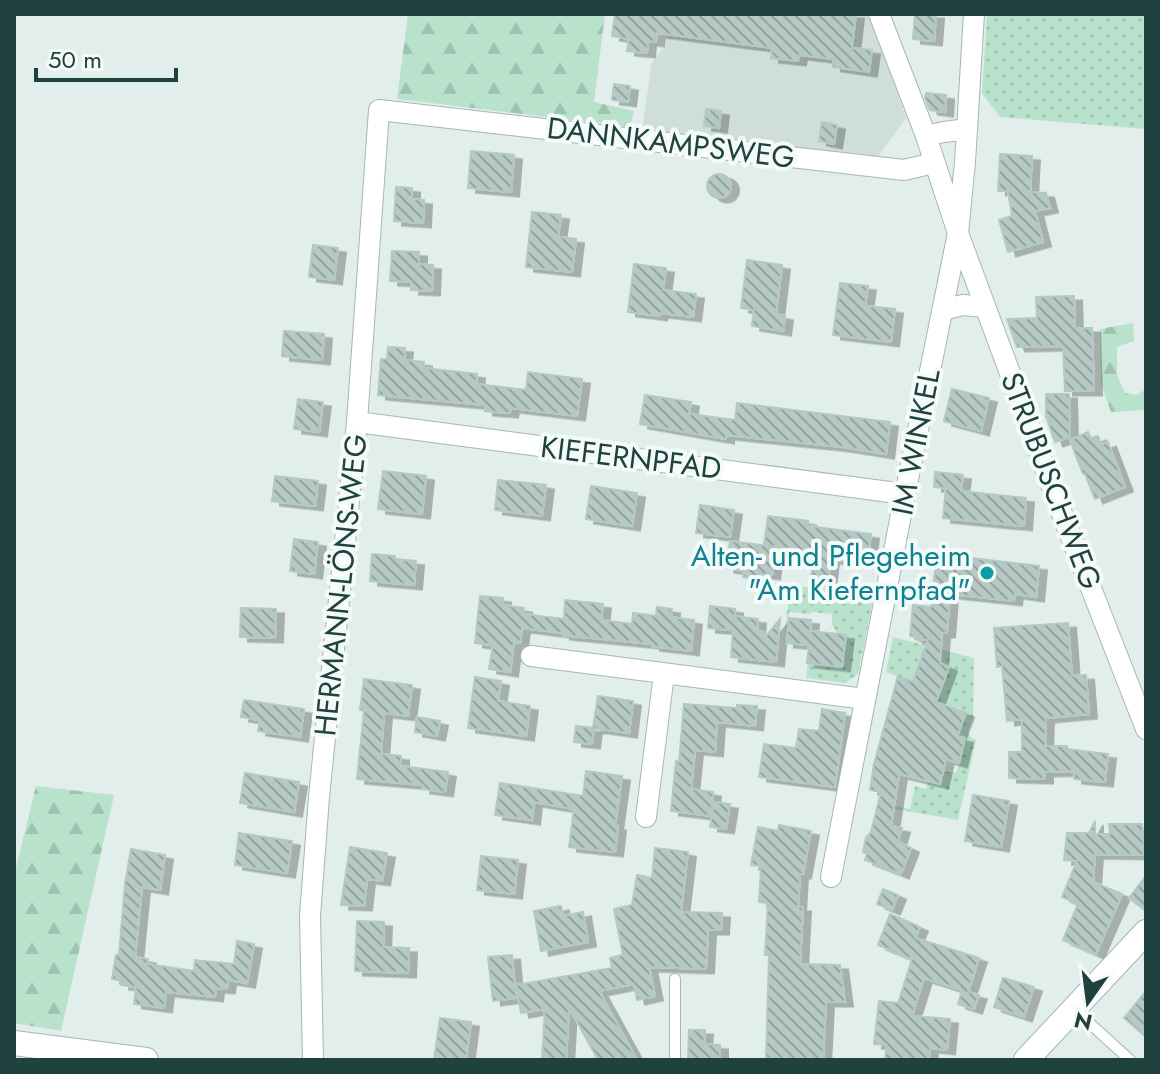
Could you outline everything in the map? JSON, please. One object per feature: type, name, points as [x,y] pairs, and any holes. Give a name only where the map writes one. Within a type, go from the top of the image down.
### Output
[{"type":"street","points":[[879,14],[935,134],[934,163]]},
{"type":"street","name":"STRUBUSCHWEG","points":[[958,233],[974,14]]},
{"type":"street","name":"DANNKAMPSWEG","points":[[379,110],[904,170],[934,163]]},
{"type":"street","name":"HERMANN-LÖNS-WEG","points":[[313,1060],[310,916],[357,422],[379,110]]},
{"type":"street","points":[[935,134],[967,129]]},
{"type":"street","name":"STRUBUSCHWEG","points":[[934,163],[1059,505],[1146,729]]},
{"type":"street","name":"IM WINKEL","points":[[831,877],[958,233]]},
{"type":"street","points":[[942,310],[963,305],[985,307]]},
{"type":"street","name":"KIEFERNPFAD","points":[[357,422],[905,494]]},
{"type":"street","points":[[531,656],[865,699]]},
{"type":"street","points":[[646,817],[664,674]]},
{"type":"street","points":[[1026,1060],[1146,932]]},
{"type":"street","points":[[14,1043],[146,1060]]},
{"type":"lane","points":[[675,979],[675,1060]]},
{"type":"lane","points":[[1074,1009],[1130,1060]]},
{"type":"shaded area","points":[[668,14],[869,14],[906,118],[878,157],[642,130],[652,62],[666,45]]},
{"type":"green space","points":[[408,14],[605,14],[594,102],[634,111],[630,127],[397,99]]},
{"type":"green space","points":[[987,14],[1146,14],[1146,129],[1000,117],[982,93]]},
{"type":"green space","points":[[1133,323],[1134,341],[1117,347],[1117,375],[1125,393],[1137,395],[1146,389],[1146,410],[1111,412],[1101,384],[1100,329]]},
{"type":"green space","points":[[790,585],[874,595],[858,674],[846,683],[806,678],[808,663],[843,667],[846,635],[838,634],[832,625],[832,614],[789,612],[784,643]]},
{"type":"green space","points":[[893,637],[974,658],[973,716],[968,732],[976,740],[958,820],[895,809],[895,806],[910,809],[915,786],[926,789],[928,781],[939,784],[943,771],[956,773],[965,736],[953,733],[965,714],[907,691],[910,681],[886,672]]},
{"type":"green space","points":[[36,786],[114,795],[61,1031],[14,1023],[14,876]]},
{"type":"building","points":[[615,14],[856,14],[852,48],[872,50],[869,72],[833,67],[833,59],[799,55],[798,61],[771,58],[772,48],[657,33],[656,42],[648,41],[647,53],[627,51],[629,39],[612,36]]},
{"type":"building","points":[[915,14],[936,14],[934,41],[913,39]]},
{"type":"building","points":[[614,84],[630,86],[628,102],[612,100]]},
{"type":"building","points":[[926,93],[946,95],[945,112],[930,110]]},
{"type":"building","points":[[706,109],[721,111],[719,128],[704,126]]},
{"type":"building","points":[[822,122],[837,125],[834,144],[819,141]]},
{"type":"building","points":[[471,151],[514,155],[511,192],[468,188]]},
{"type":"building","points":[[1000,154],[1032,156],[1030,192],[1046,193],[1050,208],[1035,211],[1043,242],[1008,252],[999,220],[1012,216],[1008,191],[998,191]]},
{"type":"building","points":[[714,174],[724,174],[731,181],[731,191],[724,198],[714,198],[707,191],[707,181]]},
{"type":"building","points":[[396,187],[412,188],[412,199],[424,200],[423,223],[394,221]]},
{"type":"building","points":[[532,212],[561,215],[558,237],[576,239],[572,272],[526,267]]},
{"type":"building","points":[[313,245],[338,248],[334,280],[309,277]]},
{"type":"building","points":[[392,251],[419,252],[419,264],[433,265],[432,291],[411,290],[412,282],[390,281]]},
{"type":"building","points":[[747,260],[782,265],[776,314],[785,316],[783,331],[752,326],[754,310],[741,308]]},
{"type":"building","points":[[634,264],[666,268],[663,290],[696,294],[693,317],[628,312]]},
{"type":"building","points":[[840,283],[868,286],[865,306],[895,309],[891,342],[833,335]]},
{"type":"building","points":[[1074,296],[1075,328],[1092,328],[1094,391],[1065,391],[1063,346],[1017,347],[1007,319],[1037,318],[1036,297]]},
{"type":"building","points":[[284,331],[324,334],[322,360],[282,356]]},
{"type":"building","points":[[388,347],[405,348],[404,360],[424,362],[423,368],[477,374],[476,384],[526,390],[528,372],[582,379],[577,416],[511,408],[510,413],[485,411],[486,405],[378,395],[381,359],[387,359]]},
{"type":"building","points":[[952,389],[989,398],[981,431],[944,421]]},
{"type":"building","points":[[1046,394],[1069,394],[1070,437],[1055,442],[1046,416]]},
{"type":"building","points":[[645,395],[691,402],[689,414],[735,420],[737,403],[890,422],[886,454],[726,435],[726,439],[640,424]]},
{"type":"building","points":[[298,399],[323,402],[319,432],[294,429]]},
{"type":"building","points":[[1088,432],[1091,439],[1098,436],[1101,445],[1108,442],[1125,487],[1095,499],[1070,440]]},
{"type":"building","points":[[383,471],[426,476],[422,514],[378,509]]},
{"type":"building","points":[[935,472],[963,475],[961,491],[1026,498],[1024,526],[943,518],[946,488],[934,487]]},
{"type":"building","points":[[275,476],[318,481],[315,506],[272,501]]},
{"type":"building","points":[[498,480],[546,485],[542,516],[495,510]]},
{"type":"building","points":[[591,486],[637,493],[632,526],[586,519]]},
{"type":"building","points":[[700,505],[734,510],[730,537],[696,533]]},
{"type":"building","points":[[768,516],[808,521],[808,526],[871,534],[867,564],[831,559],[828,583],[811,581],[814,552],[764,545]]},
{"type":"building","points":[[294,539],[318,542],[314,574],[290,571]]},
{"type":"building","points":[[730,541],[776,547],[772,575],[763,574],[762,581],[743,577],[744,571],[726,568]]},
{"type":"building","points":[[372,554],[416,561],[414,585],[370,581]]},
{"type":"building","points":[[937,554],[1039,566],[1036,597],[1015,594],[1014,601],[950,594],[947,633],[942,633],[940,663],[949,667],[936,702],[966,713],[957,737],[965,738],[959,763],[946,759],[940,784],[899,774],[891,826],[902,828],[898,842],[911,848],[901,874],[865,860],[867,853],[863,852],[881,792],[870,790],[874,764],[898,676],[913,682],[928,640],[910,636],[913,605],[931,607]]},
{"type":"building","points":[[480,596],[503,598],[502,605],[524,608],[523,614],[564,619],[565,600],[603,604],[601,620],[632,624],[633,613],[656,616],[657,607],[672,609],[671,617],[694,620],[691,651],[522,628],[520,643],[514,642],[510,672],[489,669],[493,645],[475,643]]},
{"type":"building","points":[[710,606],[735,609],[735,616],[758,619],[757,631],[764,632],[763,640],[780,619],[776,662],[731,657],[733,630],[708,628]]},
{"type":"building","points":[[241,608],[276,609],[275,638],[240,637]]},
{"type":"building","points":[[789,618],[811,620],[810,631],[846,635],[842,667],[807,663],[809,645],[786,643]]},
{"type":"building","points":[[1068,623],[1072,676],[1086,675],[1089,714],[1046,718],[1045,746],[1067,746],[1067,749],[1108,754],[1105,782],[1074,779],[1075,771],[1045,772],[1045,779],[1009,778],[1009,752],[1022,752],[1022,719],[1007,721],[1002,666],[997,667],[994,628]]},
{"type":"building","points":[[475,677],[501,681],[498,701],[530,706],[526,736],[468,728]]},
{"type":"building","points":[[364,679],[412,685],[408,716],[384,713],[381,754],[401,756],[401,766],[448,772],[445,792],[422,789],[423,785],[357,779]]},
{"type":"building","points":[[598,696],[633,701],[629,733],[593,728]]},
{"type":"building","points":[[244,700],[304,709],[300,737],[258,731],[260,720],[241,717]]},
{"type":"building","points":[[684,704],[737,708],[737,705],[757,706],[755,726],[717,722],[715,752],[695,750],[691,789],[713,792],[711,816],[671,811]]},
{"type":"building","points":[[822,709],[845,713],[835,787],[759,777],[764,744],[796,748],[799,729],[819,731]]},
{"type":"building","points":[[417,717],[440,721],[437,736],[415,732]]},
{"type":"building","points":[[576,726],[594,728],[592,744],[574,742]]},
{"type":"building","points":[[586,771],[622,776],[615,852],[569,847],[574,809],[534,802],[532,820],[495,815],[500,783],[583,796]]},
{"type":"building","points":[[245,773],[299,782],[294,812],[240,803]]},
{"type":"building","points":[[973,795],[1009,801],[1001,847],[965,841]]},
{"type":"building","points":[[714,802],[730,804],[726,829],[710,827]]},
{"type":"building","points":[[1095,821],[1095,834],[1110,834],[1109,824],[1142,824],[1145,855],[1095,854],[1093,882],[1122,894],[1096,954],[1063,940],[1078,904],[1062,897],[1077,861],[1064,860],[1067,833],[1089,833]]},
{"type":"building","points":[[779,825],[811,831],[803,874],[800,874],[798,907],[803,907],[800,964],[840,965],[845,1002],[826,1002],[823,1060],[766,1058],[768,903],[759,902],[761,866],[751,865],[758,827],[778,831]]},
{"type":"building","points":[[239,833],[292,841],[287,873],[235,865]]},
{"type":"building","points":[[350,847],[387,853],[382,881],[367,879],[364,906],[341,905]]},
{"type":"building","points":[[655,848],[688,852],[681,912],[722,913],[721,930],[708,930],[706,969],[649,967],[655,996],[637,1000],[634,984],[599,991],[637,1060],[598,1060],[569,1007],[566,1060],[542,1060],[545,1009],[521,1013],[516,985],[612,968],[610,958],[623,955],[614,909],[632,905],[637,875],[652,878]]},
{"type":"building","points":[[131,849],[165,855],[160,890],[142,887],[135,957],[148,959],[147,964],[194,971],[195,960],[234,964],[237,941],[254,944],[247,983],[228,980],[227,989],[216,988],[215,997],[166,992],[164,1008],[134,1004],[136,987],[121,985],[122,981],[112,979],[116,955],[119,955]]},
{"type":"building","points":[[481,856],[518,860],[514,894],[477,890]]},
{"type":"building","points":[[1146,876],[1146,911],[1129,898]]},
{"type":"building","points":[[883,889],[898,895],[892,910],[877,904]]},
{"type":"building","points":[[561,906],[563,916],[583,912],[588,942],[541,951],[534,911]]},
{"type":"building","points":[[890,914],[920,927],[915,938],[979,958],[968,992],[979,995],[974,1009],[958,1004],[962,990],[924,978],[912,1016],[950,1019],[947,1050],[930,1048],[929,1060],[885,1060],[887,1045],[874,1044],[879,1001],[898,1003],[912,959],[878,945]]},
{"type":"building","points":[[357,921],[384,922],[383,947],[409,948],[408,973],[355,971]]},
{"type":"building","points":[[512,955],[516,998],[493,1001],[488,957]]},
{"type":"building","points":[[1003,978],[1034,987],[1024,1017],[994,1007]]},
{"type":"building","points":[[1146,991],[1146,1037],[1124,1018]]},
{"type":"building","points":[[440,1018],[471,1022],[466,1060],[434,1060]]},
{"type":"building","points":[[689,1030],[705,1030],[704,1044],[720,1045],[720,1060],[688,1060]]},
{"type":"place","name":"Alten- und Pflegeheim \"Am Kiefernpfad\"","points":[[987,573]]}]
